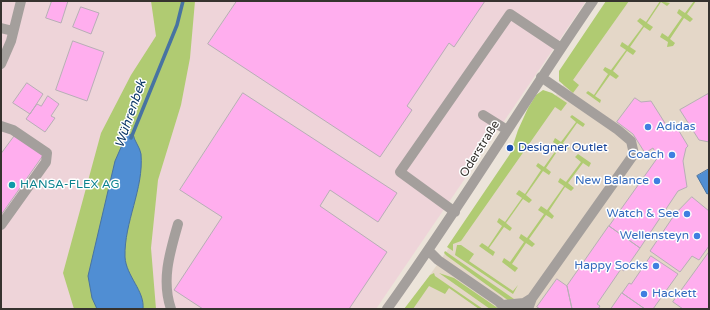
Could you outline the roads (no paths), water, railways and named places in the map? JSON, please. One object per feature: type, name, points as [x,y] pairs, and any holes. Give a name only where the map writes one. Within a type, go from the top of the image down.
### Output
[{"type":"street","points":[[1,64],[13,31],[21,1]]},
{"type":"street","name":"Oderstraße","points":[[388,309],[455,212],[541,77],[593,1]]},
{"type":"street","points":[[455,212],[400,172],[510,14],[561,48]]},
{"type":"street","points":[[1,28],[13,31]]},
{"type":"street","points":[[528,309],[532,298],[634,154],[631,141],[618,130],[541,77]]},
{"type":"street","points":[[483,114],[507,130]]},
{"type":"street","points":[[1,126],[13,130],[47,153],[46,162],[1,226]]},
{"type":"street","points":[[171,309],[166,293],[167,264],[178,224]]},
{"type":"street","points":[[429,251],[438,260],[504,307],[524,303],[532,298]]},
{"type":"water","points":[[133,134],[141,154],[141,167],[140,180],[128,231],[125,257],[126,264],[141,296],[143,309],[97,309],[92,298],[88,276],[115,161],[126,136]]},
{"type":"water","points":[[709,169],[709,193],[707,194],[697,176]]},
{"type":"waterway","name":"Wührenbek","points":[[131,138],[177,25],[183,1]]},
{"type":"place","name":"Adidas","points":[[648,127]]},
{"type":"place","name":"Designer Outlet","points":[[510,148]]},
{"type":"place","name":"Coach","points":[[672,155]]},
{"type":"place","name":"New Balance","points":[[657,181]]},
{"type":"place","name":"HANSA-FLEX AG","points":[[12,185]]},
{"type":"place","name":"Watch & See","points":[[687,214]]},
{"type":"place","name":"Wellensteyn","points":[[697,236]]},
{"type":"place","name":"Happy Socks","points":[[656,266]]},
{"type":"place","name":"Hackett","points":[[644,294]]}]
